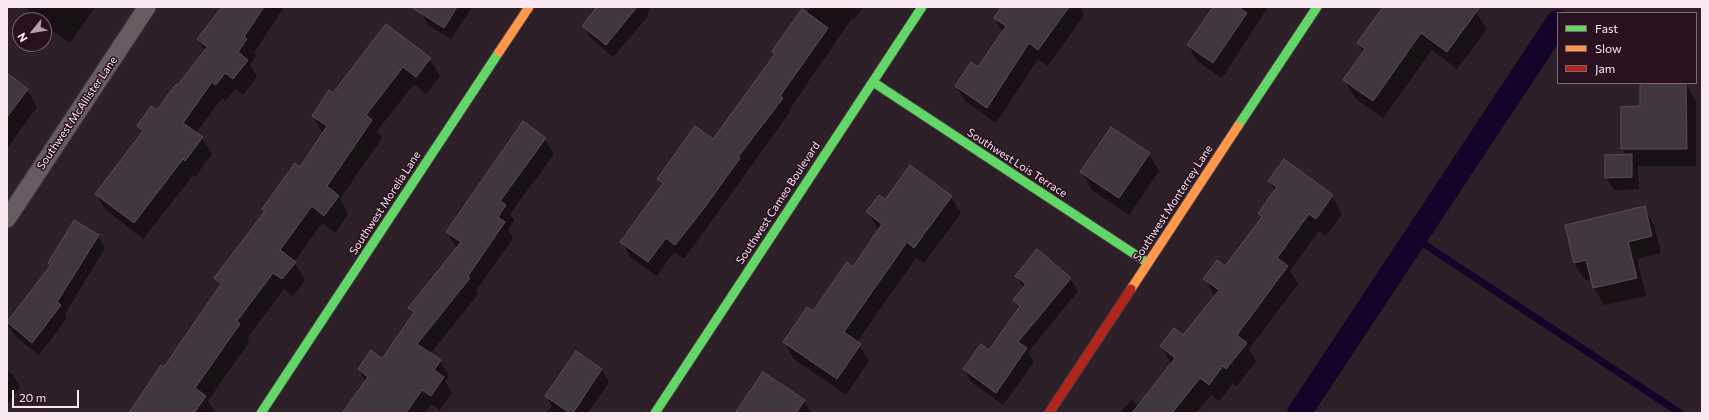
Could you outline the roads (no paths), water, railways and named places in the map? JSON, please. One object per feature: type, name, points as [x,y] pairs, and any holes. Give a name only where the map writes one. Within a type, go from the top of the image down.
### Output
[{"type":"street","name":"Southwest McAllister Lane","points":[[7,219],[148,7]]},
{"type":"street","name":"Southwest Morelia Lane","points":[[261,413],[529,7]]},
{"type":"street","name":"Southwest Cameo Boulevard","points":[[655,413],[922,7]]},
{"type":"street","name":"Southwest Monterrey Lane","points":[[1049,413],[1317,7]]},
{"type":"street","name":"Southwest Lois Terrace","points":[[873,82],[1148,263]]},
{"type":"waterway","points":[[1299,413],[1557,24]]},
{"type":"waterway","points":[[1415,238],[1680,413]]}]
